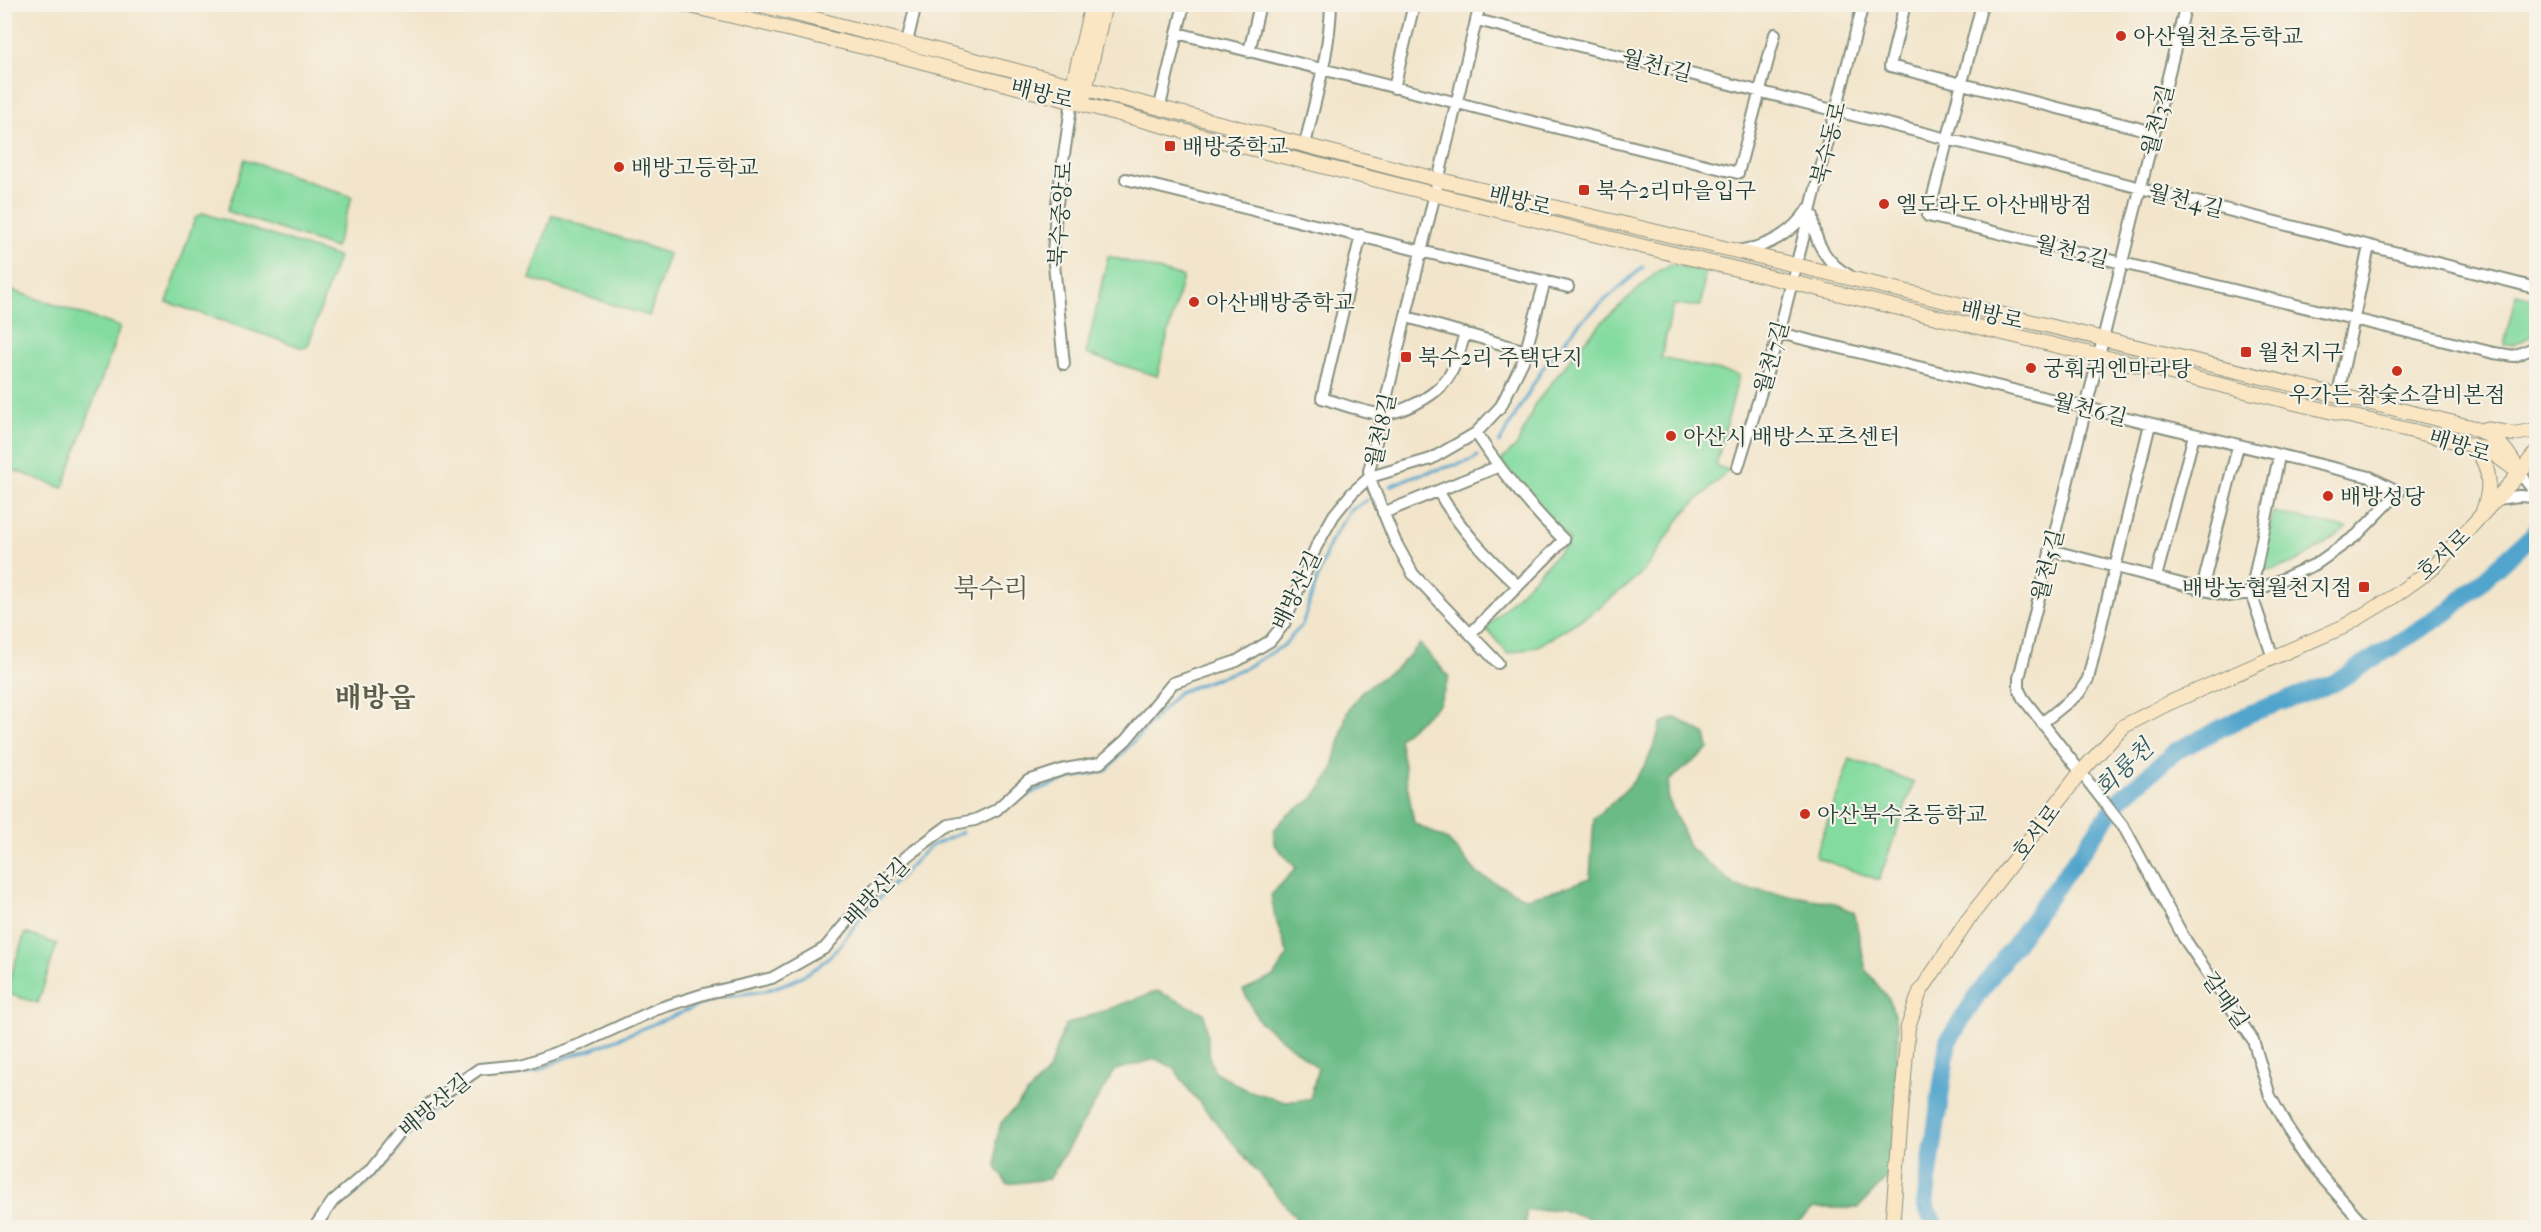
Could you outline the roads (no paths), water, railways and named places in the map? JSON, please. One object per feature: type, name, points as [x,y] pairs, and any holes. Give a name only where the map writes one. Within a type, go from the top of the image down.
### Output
[{"type":"street","name":"배방로","points":[[682,4],[897,55],[1206,137],[1437,195],[1794,274],[2099,354],[2471,445],[2490,452],[2520,473]]},
{"type":"street","name":"배방로","points":[[757,4],[1440,180],[1730,251],[1794,274],[1866,284],[2338,394],[2468,427],[2488,434],[2503,444],[2520,473]]},
{"type":"street","points":[[907,42],[916,4]]},
{"type":"street","points":[[1079,87],[1092,4]]},
{"type":"street","points":[[1074,101],[1105,4]]},
{"type":"street","points":[[1160,106],[1184,4]]},
{"type":"street","points":[[1249,52],[1260,4]]},
{"type":"street","points":[[1305,145],[1322,70],[1330,23],[1330,4]]},
{"type":"street","points":[[1394,88],[1414,4]]},
{"type":"street","points":[[1437,195],[1480,4]]},
{"type":"street","name":"북수동로","points":[[1794,274],[1863,4]]},
{"type":"street","points":[[1905,4],[1890,66],[2154,132]]},
{"type":"street","name":"월천2길","points":[[1982,4],[1928,216],[2494,353],[2514,356],[2536,347]]},
{"type":"street","name":"월천3길","points":[[2103,340],[2186,4]]},
{"type":"street","name":"월천1길","points":[[1477,20],[1836,111]]},
{"type":"street","points":[[1178,33],[1738,173],[1775,34]]},
{"type":"street","name":"북수중앙로","points":[[1064,364],[1053,255],[1056,210],[1074,101]]},
{"type":"street","name":"월천4길","points":[[1836,111],[2536,288]]},
{"type":"street","points":[[1126,179],[1568,287]]},
{"type":"street","name":"월천8길","points":[[1437,195],[1372,453],[1370,477],[1383,513],[1413,574],[1498,663]]},
{"type":"street","points":[[1730,251],[1752,249],[1788,232],[1813,202]]},
{"type":"street","points":[[1813,202],[1813,225],[1818,244],[1829,260],[1845,273],[1866,284]]},
{"type":"street","points":[[1361,235],[1322,398],[1382,414],[1416,404],[1432,396],[1446,383],[1456,365],[1465,333]]},
{"type":"street","points":[[2338,394],[2369,246]]},
{"type":"street","name":"월천7길","points":[[1738,467],[1779,333],[1794,274]]},
{"type":"street","points":[[1370,477],[1431,459],[1476,433],[1501,405],[1526,351],[1545,281]]},
{"type":"street","points":[[1407,316],[1526,351]]},
{"type":"street","name":"월천6길","points":[[1779,333],[2370,477],[2399,492],[2357,535],[2316,564],[2251,593]]},
{"type":"street","name":"월천5길","points":[[2080,773],[2023,698],[2019,690],[2019,678],[2103,340]]},
{"type":"street","points":[[2042,723],[2079,693],[2088,679],[2150,424]]},
{"type":"street","points":[[2468,427],[2514,434],[2536,430]]},
{"type":"street","points":[[1471,633],[1564,540],[1530,507],[1497,467],[1476,433]]},
{"type":"street","points":[[2156,577],[2194,435]]},
{"type":"street","points":[[2471,445],[2482,456],[2488,473],[2489,495],[2480,518]]},
{"type":"street","points":[[2202,589],[2238,446]]},
{"type":"street","name":"호서로","points":[[1892,1227],[1908,1027],[1915,1002],[1968,920],[2080,773],[2124,726],[2169,703],[2343,627],[2390,599],[2432,569],[2497,500],[2536,452]]},
{"type":"street","points":[[2273,658],[2251,593],[2279,456]]},
{"type":"street","points":[[1383,513],[1497,467]]},
{"type":"street","points":[[2497,500],[2535,494],[2520,473]]},
{"type":"street","name":"배방산길","points":[[314,1227],[333,1201],[369,1170],[399,1132],[438,1097],[479,1069],[522,1065],[581,1044],[657,1009],[704,994],[772,978],[825,948],[862,903],[907,856],[949,825],[975,820],[996,810],[1028,782],[1065,769],[1100,763],[1125,740],[1173,683],[1237,662],[1270,641],[1284,624],[1316,547],[1334,515],[1370,477]]},
{"type":"street","points":[[1438,491],[1455,520],[1493,563],[1518,586]]},
{"type":"street","points":[[2050,550],[2228,596],[2251,593]]},
{"type":"street","name":"갈매길","points":[[2080,773],[2125,829],[2184,938],[2253,1040],[2270,1096],[2287,1127],[2315,1169],[2367,1227]]},
{"type":"waterway","points":[[1499,443],[1543,368],[1580,322],[1643,267]]},
{"type":"waterway","points":[[1390,486],[1414,476],[1470,461],[1478,456]]},
{"type":"waterway","points":[[1023,798],[1037,790],[1071,778],[1106,771],[1179,692],[1245,668],[1283,646],[1302,625],[1329,544],[1350,511],[1367,500]]},
{"type":"waterway","name":"회룡천","points":[[1936,1228],[1925,1204],[1948,1041],[1977,996],[2120,799],[2176,751],[2251,713],[2334,683],[2449,611],[2536,532]]},
{"type":"waterway","points":[[323,1228],[329,1216],[383,1170],[412,1130],[432,1111],[477,1078],[510,1077],[537,1071],[719,997],[765,991],[795,980],[819,966],[837,949],[862,916],[929,847],[962,832]]},
{"type":"place","name":"아산월천초등학교","points":[[2121,36]]},
{"type":"place","name":"배방중학교","points":[[1170,146]]},
{"type":"place","name":"배방고등학교","points":[[619,167]]},
{"type":"place","name":"북수2리마을입구","points":[[1584,190]]},
{"type":"place","name":"엘도라도 아산배방점","points":[[1884,204]]},
{"type":"place","name":"아산배방중학교","points":[[1194,302]]},
{"type":"place","name":"월천지구","points":[[2246,352]]},
{"type":"place","name":"북수2리 주택단지","points":[[1406,357]]},
{"type":"place","name":"궁훠궈엔마라탕","points":[[2031,368]]},
{"type":"place","name":"우가든 참숯소갈비본점","points":[[2397,371]]},
{"type":"place","name":"아산시 배방스포츠센터","points":[[1671,436]]},
{"type":"place","name":"배방성당","points":[[2328,496]]},
{"type":"place","name":"배방농협월천지점","points":[[2364,587]]},
{"type":"place","name":"아산북수초등학교","points":[[1805,814]]},
{"type":"district","name":"북수리","points":[[991,588]]},
{"type":"district","name":"배방읍","points":[[375,697]]}]
